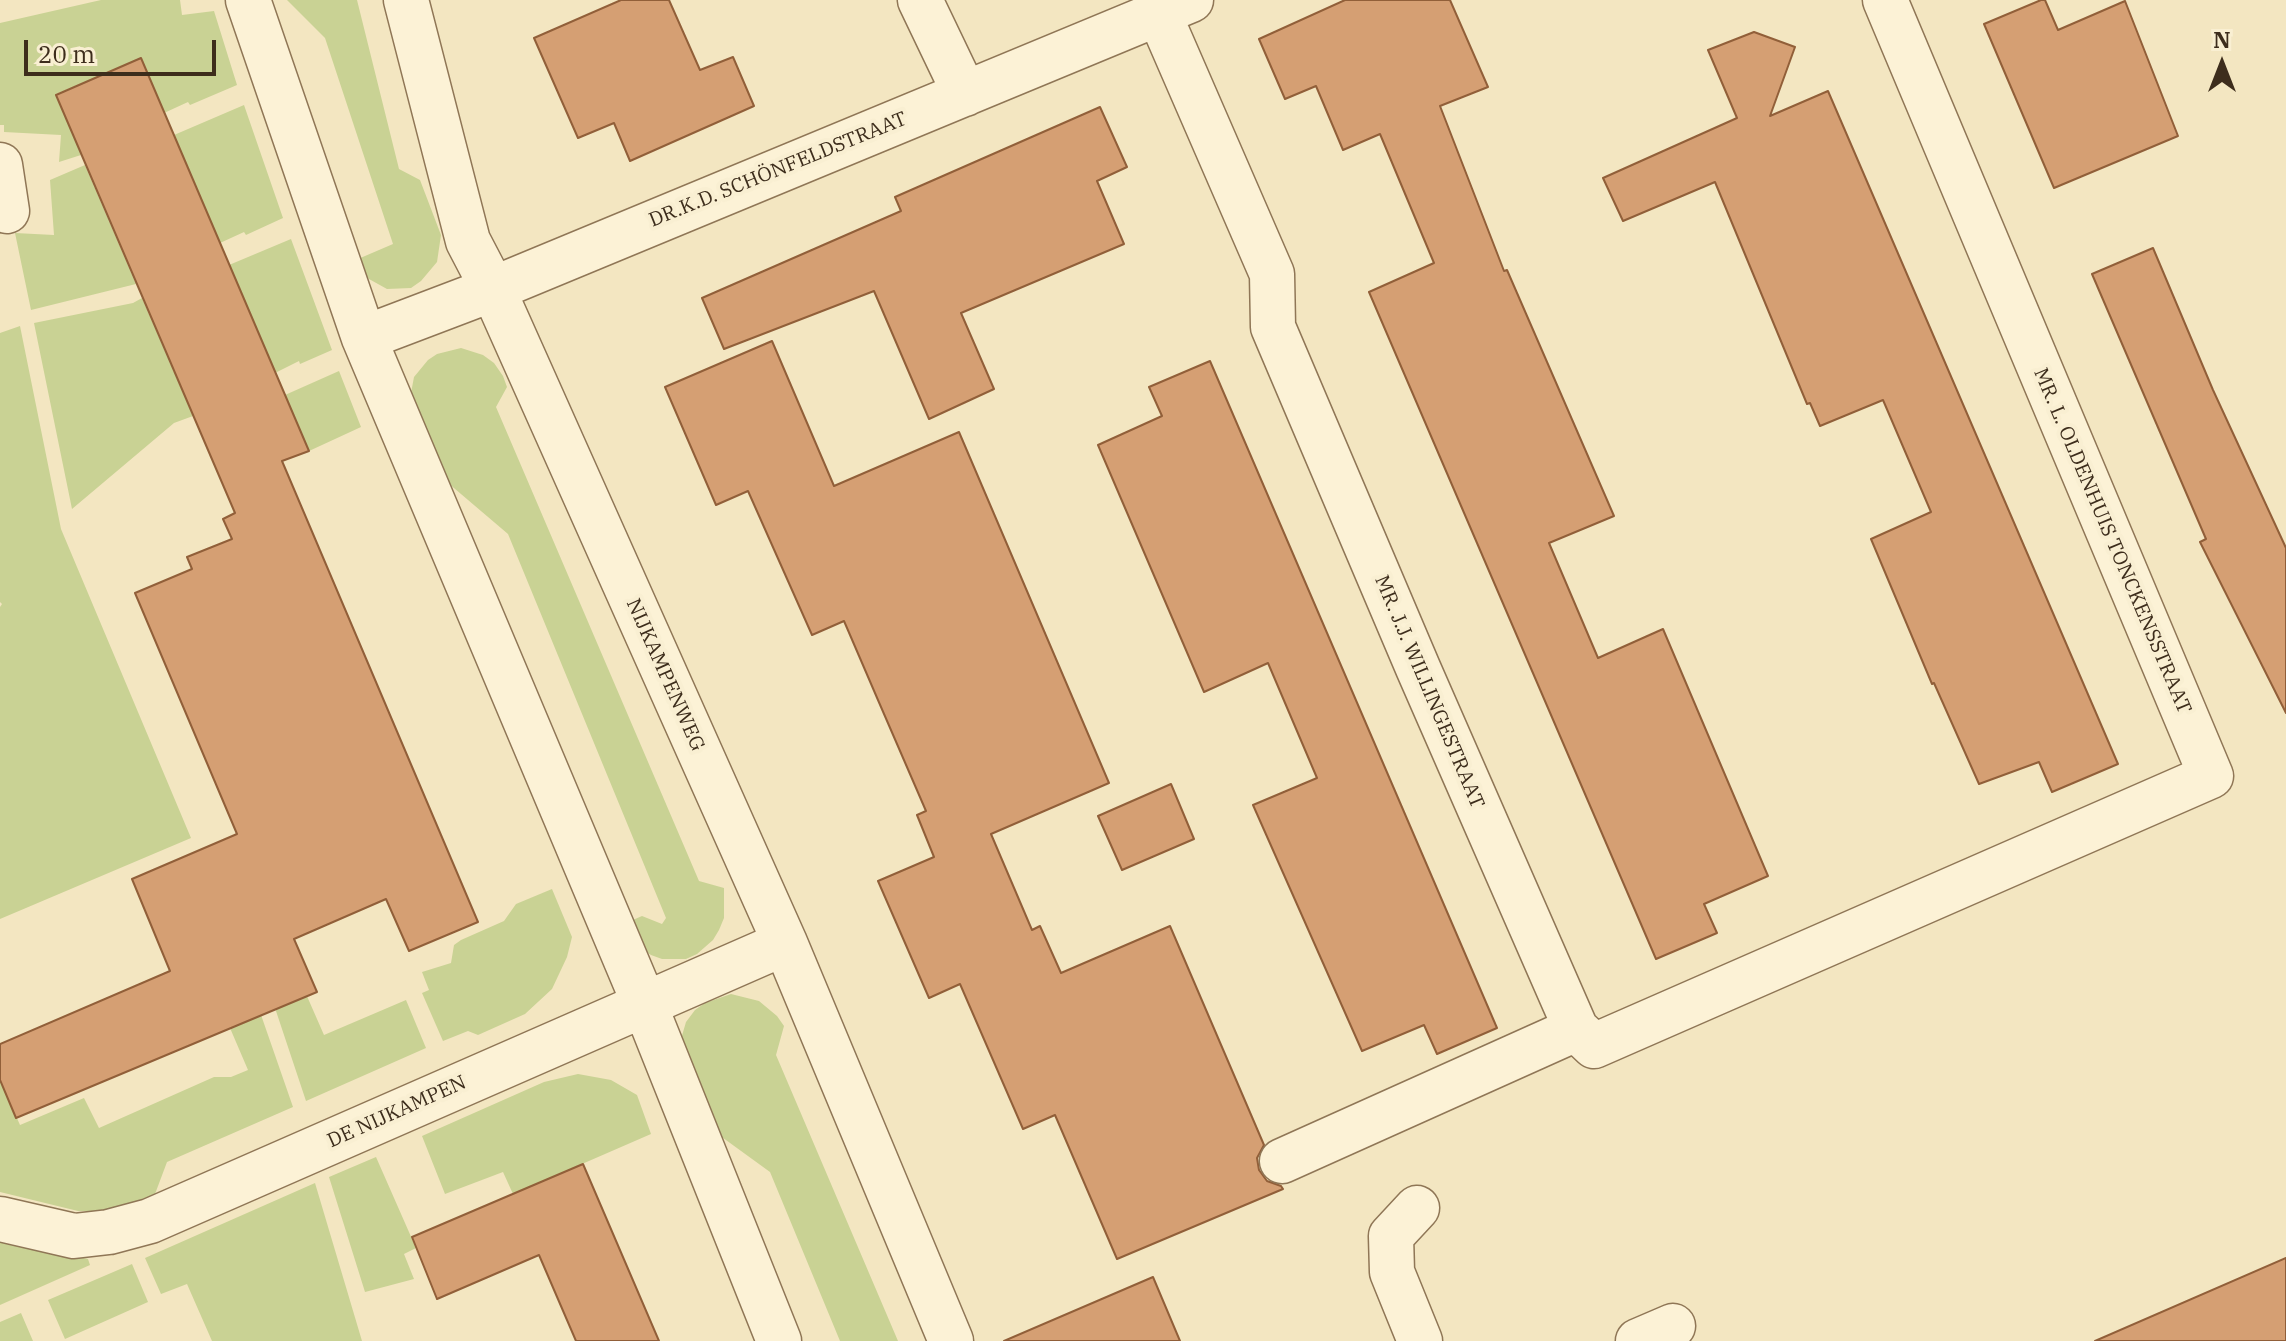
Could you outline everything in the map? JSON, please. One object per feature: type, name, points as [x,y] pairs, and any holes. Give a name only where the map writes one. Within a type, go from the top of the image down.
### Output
[{"type":"street","points":[[248,0],[364,338],[644,1003],[779,1341]]},
{"type":"street","name":"NIJKAMPENWEG","points":[[406,0],[468,241],[493,289],[785,943],[951,1341]]},
{"type":"street","points":[[920,0],[965,94]]},
{"type":"street","name":"MR. L. OLDENHUIS TONCKENSSTRAAT","points":[[1576,1029],[1594,1046],[2211,776],[1885,0]]},
{"type":"street","name":"DR.K.D. SCHÖNFELDSTRAAT","points":[[364,338],[493,289],[1175,7]]},
{"type":"street","name":"MR. J.J. WILLINGESTRAAT","points":[[1175,7],[1272,274],[1273,327],[1576,1029]]},
{"type":"street","points":[[0,165],[7,211]]},
{"type":"street","name":"DE NIJKAMPEN","points":[[0,1219],[74,1236],[109,1232],[150,1221],[785,943]]},
{"type":"street","points":[[1282,1161],[1576,1029]]},
{"type":"street","points":[[1417,1208],[1391,1236],[1392,1272],[1420,1341]]},
{"type":"green space","points":[[101,0],[180,0],[182,15],[214,11],[237,85],[164,113],[141,59],[56,94],[81,155],[59,162],[61,135],[4,132],[4,125],[0,125],[0,23]]},
{"type":"green space","points":[[287,0],[357,0],[399,169],[420,180],[441,235],[437,262],[411,288],[387,289],[369,279],[361,269],[358,259],[393,244],[325,38]]},
{"type":"green space","points":[[244,105],[283,218],[220,243],[174,135]]},
{"type":"green space","points":[[85,165],[136,284],[31,310],[15,233],[54,235],[50,180]]},
{"type":"green space","points":[[291,239],[332,350],[275,373],[229,265]]},
{"type":"green space","points":[[142,298],[193,416],[174,423],[72,509],[34,323],[133,303]]},
{"type":"green space","points":[[20,326],[61,529],[191,838],[0,919],[0,333]]},
{"type":"green space","points":[[461,348],[483,355],[494,363],[503,376],[507,387],[496,407],[699,881],[724,888],[724,918],[719,930],[713,940],[686,959],[662,959],[651,955],[641,948],[626,923],[642,916],[662,924],[666,918],[508,534],[441,477],[411,393],[414,377],[428,360],[437,354]]},
{"type":"green space","points":[[339,371],[361,427],[309,451],[285,395]]},
{"type":"green space","points":[[552,889],[572,937],[567,957],[552,989],[525,1014],[478,1035],[468,1031],[443,1041],[422,993],[429,990],[422,972],[451,963],[454,945],[504,921],[516,904]]},
{"type":"green space","points":[[278,930],[324,1035],[406,1000],[426,1048],[306,1101],[266,981]]},
{"type":"green space","points":[[200,958],[260,1012],[293,1107],[167,1162],[155,1194],[126,1206],[78,1211],[0,1192],[0,1080],[20,1125],[84,1098],[99,1128],[214,1077],[231,1077],[248,1070]]},
{"type":"green space","points":[[731,994],[759,1001],[784,1026],[776,1055],[898,1341],[840,1341],[770,1172],[708,1127],[681,1039],[686,1022],[695,1010]]},
{"type":"green space","points":[[578,1074],[611,1080],[637,1095],[651,1134],[513,1194],[503,1172],[445,1194],[422,1136],[544,1082]]},
{"type":"green space","points":[[376,1157],[416,1248],[404,1254],[414,1279],[365,1292],[329,1177]]},
{"type":"green space","points":[[315,1183],[362,1341],[212,1341],[187,1284],[161,1294],[145,1258]]},
{"type":"green space","points":[[0,1239],[88,1259],[90,1265],[0,1305]]},
{"type":"green space","points":[[132,1264],[148,1302],[65,1339],[48,1300]]},
{"type":"green space","points":[[21,1313],[33,1341],[0,1341],[0,1322]]},
{"type":"building","points":[[621,0],[669,0],[700,70],[733,57],[754,106],[630,161],[614,123],[578,138],[534,38]]},
{"type":"building","points":[[1345,0],[1450,0],[1488,87],[1440,106],[1504,271],[1507,270],[1614,516],[1549,543],[1598,658],[1663,629],[1768,876],[1704,904],[1717,933],[1656,959],[1369,292],[1434,263],[1380,134],[1343,150],[1316,86],[1285,99],[1259,39]]},
{"type":"building","points":[[2045,0],[2058,30],[2125,1],[2178,136],[2054,188],[1984,24]]},
{"type":"building","points":[[1754,32],[1795,47],[1770,116],[1828,91],[2118,764],[2052,792],[2039,762],[1979,784],[1932,684],[1871,539],[1931,512],[1883,400],[1820,426],[1810,403],[1807,404],[1715,182],[1623,221],[1603,178],[1737,118],[1708,50]]},
{"type":"building","points":[[141,58],[309,451],[282,461],[478,922],[409,951],[386,899],[294,939],[317,992],[16,1118],[0,1080],[0,1044],[170,971],[132,879],[237,834],[135,593],[192,569],[187,557],[232,539],[223,519],[235,513],[56,95]]},
{"type":"building","points":[[1100,107],[1127,167],[1097,181],[1124,244],[961,313],[994,389],[929,419],[874,291],[724,349],[702,298],[901,211],[895,197]]},
{"type":"building","points":[[2153,248],[2213,390],[2286,548],[2286,713],[2200,542],[2206,539],[2092,274]]},
{"type":"building","points":[[772,341],[834,486],[959,432],[1109,783],[991,834],[1032,930],[1040,926],[1061,973],[1170,926],[1264,1145],[1257,1158],[1259,1170],[1267,1181],[1283,1189],[1117,1259],[1055,1115],[1023,1129],[960,984],[929,998],[878,881],[934,857],[917,815],[926,811],[844,621],[812,635],[748,491],[716,505],[665,387]]},
{"type":"building","points":[[1210,361],[1497,1028],[1437,1054],[1424,1025],[1362,1051],[1253,805],[1317,778],[1268,663],[1204,692],[1098,445],[1162,416],[1149,387]]},
{"type":"building","points":[[1171,784],[1194,839],[1122,870],[1098,816]]},
{"type":"building","points":[[583,1164],[659,1341],[576,1341],[539,1255],[437,1299],[412,1237]]},
{"type":"building","points":[[2286,1258],[2286,1341],[2095,1341]]},
{"type":"building","points":[[1153,1277],[1180,1341],[1004,1341]]}]
